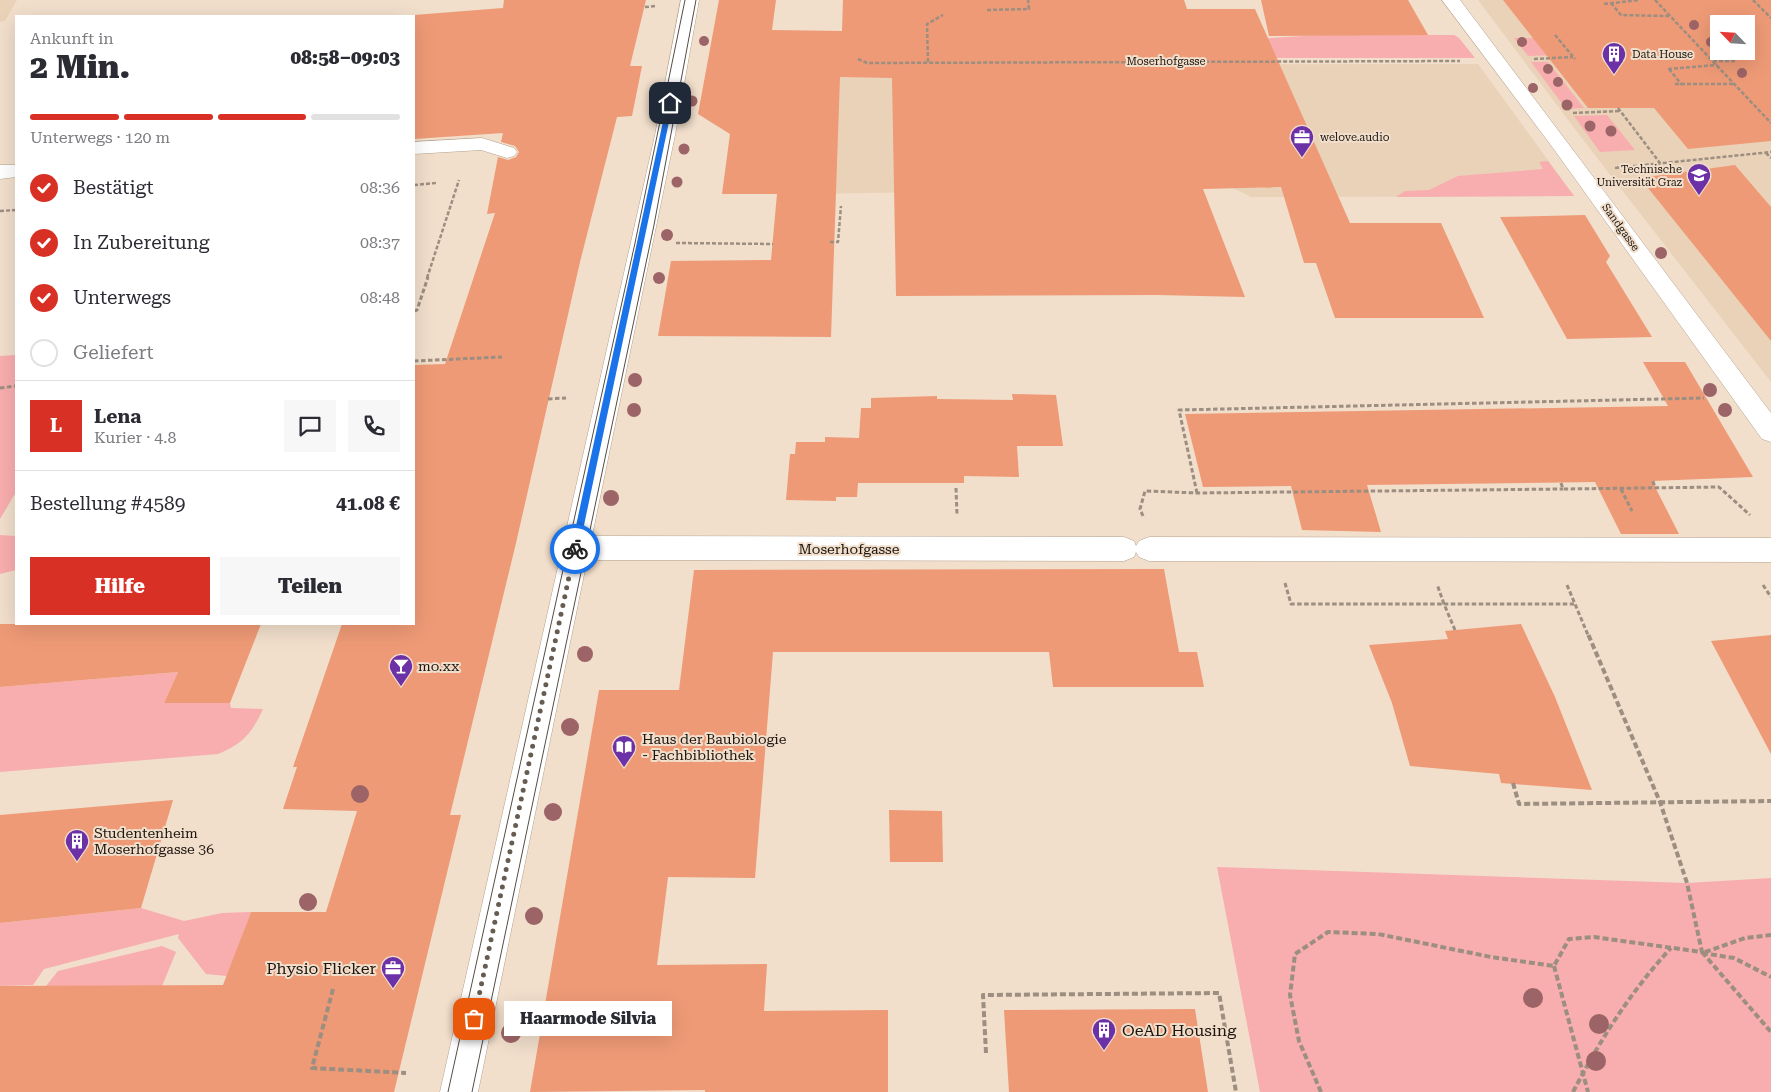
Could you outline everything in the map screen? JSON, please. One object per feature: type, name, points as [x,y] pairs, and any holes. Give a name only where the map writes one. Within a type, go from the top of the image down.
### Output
[{"type":"street","points":[[458,1092],[664,136],[690,0]]},
{"type":"street","name":"Sandgasse","points":[[1451,0],[1580,171],[1771,432]]},
{"type":"street","points":[[415,148],[482,144],[507,152]]},
{"type":"street","points":[[0,172],[15,172]]},
{"type":"street","name":"Moserhofgasse","points":[[575,548],[1139,541],[1426,550],[1771,550]]},
{"type":"path","points":[[987,10],[1029,9],[1028,0]]},
{"type":"path","points":[[1604,4],[1639,0]]},
{"type":"path","points":[[1655,0],[1771,123]]},
{"type":"path","points":[[1752,0],[1771,18]]},
{"type":"path","points":[[1611,4],[1621,15],[1670,16]]},
{"type":"path","points":[[644,7],[654,6]]},
{"type":"path","points":[[928,62],[927,24],[943,15]]},
{"type":"path","points":[[1525,59],[1574,58],[1555,35]]},
{"type":"path","name":"Moserhofgasse","points":[[858,59],[866,63],[1465,61]]},
{"type":"path","points":[[1712,61],[1736,61]]},
{"type":"path","points":[[1682,84],[1668,69],[1717,65]]},
{"type":"path","points":[[1675,84],[1734,84]]},
{"type":"path","points":[[1618,108],[1660,163]]},
{"type":"path","points":[[1566,114],[1620,111]]},
{"type":"path","points":[[1766,152],[1771,158]]},
{"type":"path","points":[[1580,171],[1771,152]]},
{"type":"path","points":[[415,311],[417,310],[460,180]]},
{"type":"path","points":[[415,185],[436,183]]},
{"type":"path","points":[[830,242],[838,242],[841,206]]},
{"type":"path","points":[[0,211],[15,210]]},
{"type":"path","points":[[670,243],[773,244]]},
{"type":"path","points":[[415,361],[502,357]]},
{"type":"path","points":[[0,388],[15,386]]},
{"type":"path","points":[[548,398],[566,398]]},
{"type":"path","points":[[1197,493],[1179,410],[1701,398]]},
{"type":"path","points":[[1653,481],[1655,488]]},
{"type":"path","points":[[1561,483],[1563,489]]},
{"type":"path","points":[[1370,485],[1372,492]]},
{"type":"path","points":[[1275,486],[1277,491]]},
{"type":"path","points":[[1139,541],[1144,517],[1140,509],[1145,492],[1372,492],[1719,487],[1752,516]]},
{"type":"path","points":[[956,488],[957,522]]},
{"type":"path","points":[[1621,489],[1632,511]]},
{"type":"path","points":[[1426,550],[1455,630]]},
{"type":"path","points":[[1283,577],[1291,604],[1574,604]]},
{"type":"path","points":[[1567,585],[1660,802],[1688,883],[1702,952],[1771,1032]]},
{"type":"path","points":[[1513,784],[1519,804],[1771,801]]},
{"type":"path","points":[[1321,1092],[1299,1041],[1290,995],[1295,954],[1328,932],[1378,934],[1491,957],[1554,966]]},
{"type":"path","points":[[1702,952],[1722,947],[1739,938],[1771,935]]},
{"type":"path","points":[[1588,1092],[1554,966],[1569,940],[1594,937],[1702,952],[1734,958],[1771,977]]},
{"type":"path","points":[[1573,1092],[1583,1072],[1645,974],[1671,948]]},
{"type":"path","points":[[333,989],[312,1068],[406,1073]]},
{"type":"path","points":[[986,1053],[983,995],[1218,993],[1236,1092]]},
{"type":"shaded area","points":[[0,0],[17,0],[5,21],[0,22]]},
{"type":"shaded area","name":"Technische Universität Graz","points":[[1478,0],[1771,0],[1771,382],[1584,141]]},
{"type":"shaded area","points":[[1322,35],[1454,35],[1459,38],[1475,58],[930,58]]},
{"type":"shaded area","points":[[1514,38],[1543,38],[1556,55],[1528,56]]},
{"type":"shaded area","points":[[1531,62],[1548,62],[1584,108],[1566,109]]},
{"type":"shaded area","points":[[1478,64],[1574,196],[1251,197],[1233,188],[794,194],[829,65]]},
{"type":"shaded area","points":[[1607,115],[1635,150],[1600,152],[1574,116]]},
{"type":"shaded area","points":[[1548,161],[1574,196],[1396,197],[1405,191],[1429,190],[1458,176],[1543,169],[1539,162]]},
{"type":"shaded area","points":[[15,355],[15,494],[0,519],[0,356]]},
{"type":"shaded area","points":[[0,535],[15,536],[15,570],[0,574]]},
{"type":"shaded area","points":[[178,672],[164,703],[230,703],[231,708],[263,709],[246,737],[218,754],[0,772],[0,687]]},
{"type":"shaded area","points":[[1217,867],[1687,883],[1771,878],[1771,1092],[1260,1092]]},
{"type":"shaded area","points":[[141,908],[184,921],[222,913],[251,912],[227,976],[206,974],[178,938],[179,934],[44,969],[33,985],[0,986],[0,923]]},
{"type":"shaded area","points":[[162,946],[176,952],[162,986],[46,986],[58,971]]},
{"type":"building","points":[[504,0],[646,0],[630,66],[642,66],[632,116],[617,117],[580,262],[516,543],[450,815],[461,815],[394,1092],[0,1092],[0,986],[223,985],[251,912],[326,912],[357,811],[283,809],[297,767],[293,767],[342,625],[415,625],[415,365],[445,364],[495,213],[487,214],[498,157],[508,160],[516,157],[519,152],[515,146],[501,142],[503,133],[415,139],[414,15],[503,8]]},
{"type":"building","points":[[719,0],[776,0],[772,30],[842,31],[843,0],[1184,0],[1187,9],[1255,9],[1350,223],[1441,223],[1484,318],[1335,318],[1316,263],[1304,263],[1281,187],[1203,189],[1245,297],[1157,295],[896,296],[892,78],[840,77],[831,337],[658,336],[671,261],[771,260],[777,194],[722,194],[730,134],[698,114]]},
{"type":"building","points":[[1261,0],[1408,0],[1428,35],[1269,36]]},
{"type":"building","name":"Data House","points":[[1503,0],[1771,0],[1771,141],[1688,149],[1654,108],[1588,108]]},
{"type":"building","points":[[1735,165],[1771,207],[1771,341],[1640,178]]},
{"type":"building","points":[[1585,215],[1610,256],[1606,262],[1652,337],[1567,339],[1500,217]]},
{"type":"building","points":[[1643,362],[1685,362],[1753,477],[1652,481],[1679,534],[1621,534],[1595,482],[1367,485],[1381,532],[1302,530],[1291,486],[1203,487],[1185,414],[1668,406]]},
{"type":"building","points":[[1012,394],[1056,395],[1063,446],[1017,446],[1019,477],[964,476],[964,483],[858,483],[857,497],[836,497],[836,501],[786,500],[790,454],[795,454],[796,442],[825,442],[825,437],[859,438],[861,408],[871,408],[871,398],[937,396],[937,399],[1013,400]]},
{"type":"building","points":[[1164,569],[1179,652],[1197,652],[1204,687],[1053,687],[1049,652],[773,652],[755,878],[668,877],[657,965],[767,964],[764,1011],[888,1010],[888,1092],[705,1092],[705,1090],[530,1092],[599,690],[679,690],[694,570]]},
{"type":"building","points":[[0,624],[261,625],[230,703],[164,703],[178,672],[0,687]]},
{"type":"building","points":[[1521,624],[1555,697],[1592,790],[1501,783],[1499,774],[1410,766],[1392,703],[1369,645],[1448,639],[1445,631]]},
{"type":"building","points":[[1771,635],[1771,754],[1711,641]]},
{"type":"building","name":"Studentenheim Moserhofgasse 36","points":[[173,800],[141,908],[0,923],[0,815]]},
{"type":"building","points":[[889,810],[942,811],[943,862],[890,862]]},
{"type":"building","name":"OeAD Housing","points":[[1195,1009],[1208,1092],[1009,1092],[1004,1010]]},
{"type":"tram line","points":[[448,1092],[635,243],[685,0]]},
{"type":"tram line","points":[[472,1092],[654,225],[696,0]]},
{"type":"way so far","points":[[474,1019],[575,549]]},
{"type":"place","name":"Data House","points":[[1614,75]]},
{"type":"place","name":"welove.audio","points":[[1302,158]]},
{"type":"place","name":"Technische Universität Graz","points":[[1699,196]]},
{"type":"place","name":"mo.xx","points":[[401,687]]},
{"type":"place","name":"Haus der Baubiologie - Fachbibliothek","points":[[624,768]]},
{"type":"place","name":"Studentenheim Moserhofgasse 36","points":[[77,862]]},
{"type":"place","name":"Physio Flicker","points":[[393,989]]},
{"type":"place","name":"Haarmode Silvia","points":[[474,1019]]},
{"type":"place","name":"OeAD Housing","points":[[1104,1051]]},
{"type":"route","points":[[575,549],[670,103]]}]
